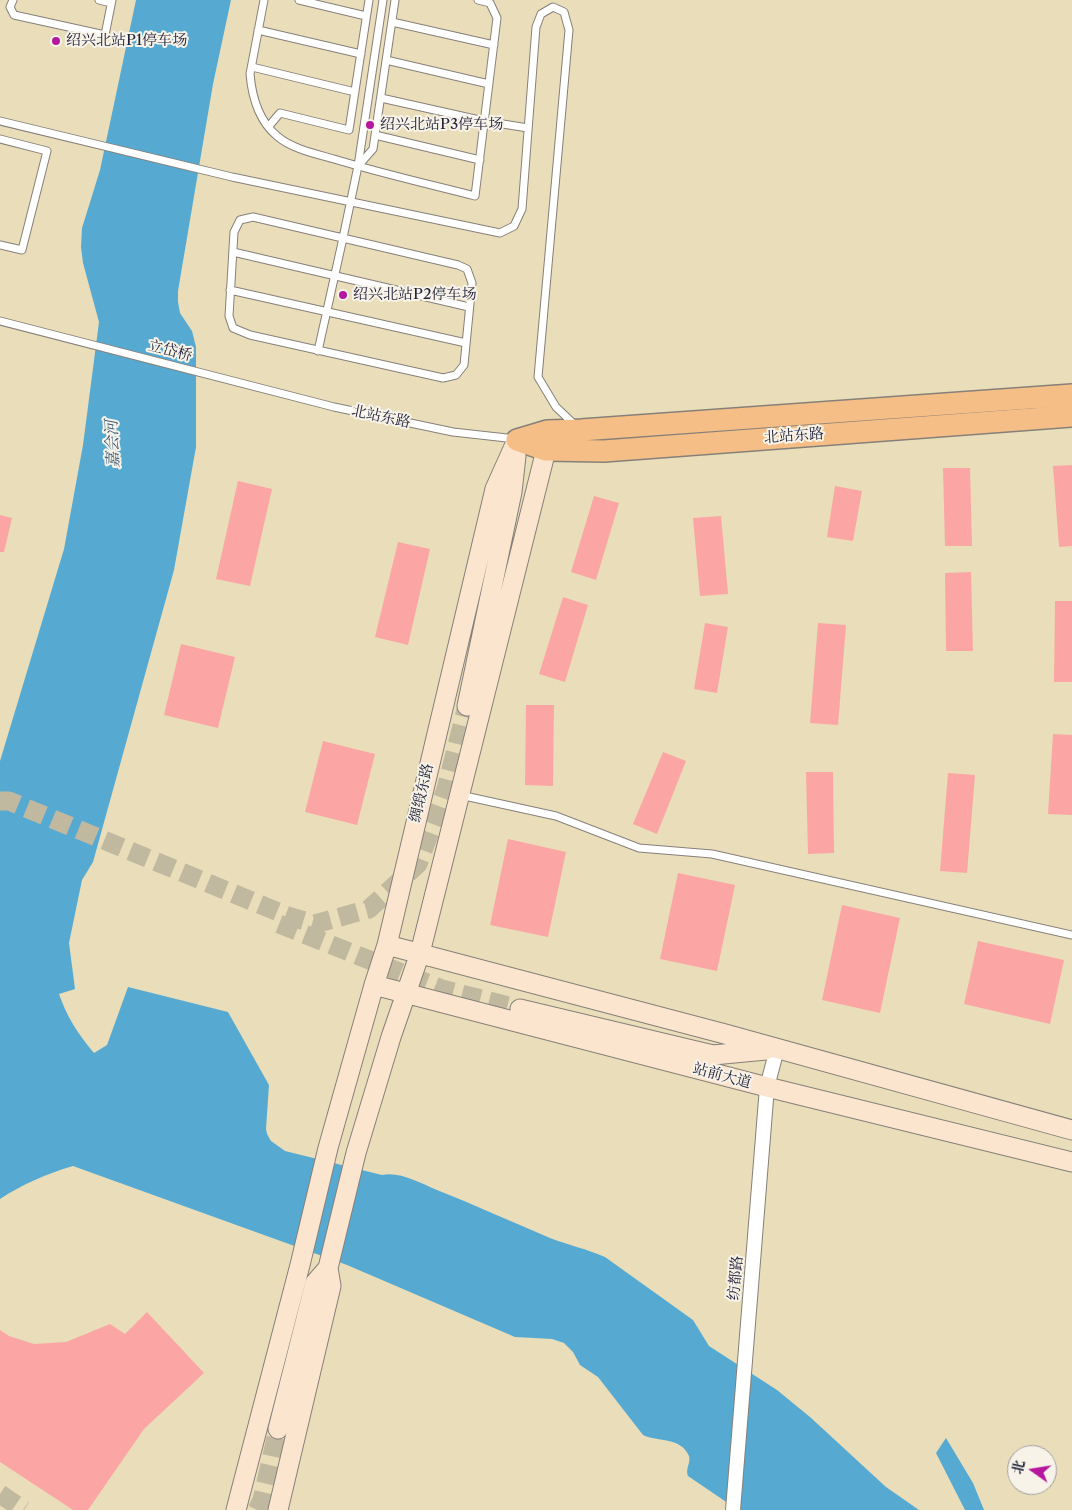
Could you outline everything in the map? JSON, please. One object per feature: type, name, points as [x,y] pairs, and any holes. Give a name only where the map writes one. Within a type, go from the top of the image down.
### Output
[{"type":"main road","name":"北站东路","points":[[517,440],[547,431],[1072,395]]},
{"type":"main road","name":"北站东路","points":[[517,440],[546,450],[604,451],[1072,416]]},
{"type":"main road","points":[[467,706],[512,492],[517,440]]},
{"type":"main road","name":"绸缎东路","points":[[236,1510],[300,1265],[328,1148],[386,945],[494,489],[517,440]]},
{"type":"main road","points":[[278,1510],[330,1286],[328,1268],[356,1153],[391,1037],[420,953],[546,450]]},
{"type":"main road","points":[[386,945],[1072,1130]]},
{"type":"main road","name":"站前大道","points":[[374,985],[767,1087],[1072,1162]]},
{"type":"main road","points":[[520,1009],[713,1056],[777,1049]]},
{"type":"main road","points":[[278,1428],[315,1284],[328,1268]]},
{"type":"street","name":"纺都路","points":[[733,1510],[767,1087],[777,1049]]},
{"type":"lane","points":[[12,0],[10,7],[14,15],[106,35],[112,1],[99,0]]},
{"type":"lane","points":[[264,0],[250,74],[251,87],[260,116],[277,136],[299,149],[475,196],[497,18],[490,3],[478,0]]},
{"type":"lane","points":[[299,0],[366,16]]},
{"type":"lane","points":[[269,126],[280,113],[349,130],[369,0]]},
{"type":"lane","points":[[318,351],[358,166],[382,0]]},
{"type":"lane","points":[[358,166],[373,149],[395,0]]},
{"type":"lane","points":[[0,120],[232,177],[500,233],[514,226],[522,209],[536,27],[541,14],[553,6],[564,12],[569,30],[538,377],[556,407],[581,430]]},
{"type":"lane","points":[[392,22],[494,45]]},
{"type":"lane","points":[[258,30],[360,54]]},
{"type":"lane","points":[[386,60],[489,84]]},
{"type":"lane","points":[[252,67],[355,92]]},
{"type":"lane","points":[[381,98],[484,121],[528,128]]},
{"type":"lane","points":[[375,135],[480,160]]},
{"type":"lane","points":[[0,140],[47,151],[22,250],[0,245]]},
{"type":"lane","points":[[253,217],[343,238],[458,265],[467,270],[472,283],[464,365],[456,375],[443,378],[250,335],[233,328],[228,316],[234,232],[240,220],[253,217]]},
{"type":"lane","points":[[233,252],[470,307]]},
{"type":"lane","points":[[230,290],[466,343]]},
{"type":"lane","name":"立岱桥","points":[[0,321],[334,407]]},
{"type":"lane","name":"北站东路","points":[[334,407],[453,432],[517,440]]},
{"type":"lane","points":[[460,794],[556,816],[639,848],[712,854],[1072,935]]},
{"type":"water","name":"嘉会河","points":[[136,0],[231,0],[213,84],[178,291],[180,313],[192,331],[196,347],[196,447],[174,570],[93,862],[82,880],[69,943],[75,989],[59,994],[62,1003],[78,1032],[94,1053],[107,1045],[128,987],[228,1012],[269,1085],[266,1129],[271,1141],[285,1151],[382,1175],[389,1174],[410,1178],[550,1238],[605,1257],[693,1320],[709,1346],[777,1390],[810,1417],[886,1487],[919,1510],[738,1510],[688,1476],[689,1456],[681,1446],[643,1435],[598,1377],[580,1365],[573,1352],[564,1343],[552,1339],[515,1337],[347,1265],[73,1166],[35,1180],[0,1199],[0,761],[64,549],[83,445],[99,322],[83,263],[81,247],[82,228],[100,170]]},
{"type":"water","points":[[946,1438],[973,1483],[984,1510],[965,1510],[936,1453]]},
{"type":"building","points":[[1072,465],[1072,546],[1059,547],[1053,466]]},
{"type":"building","points":[[943,468],[970,468],[972,546],[945,546]]},
{"type":"building","points":[[238,481],[272,489],[250,586],[216,579]]},
{"type":"building","points":[[835,486],[862,491],[853,541],[827,537]]},
{"type":"building","points":[[594,496],[619,503],[596,580],[571,572]]},
{"type":"building","points":[[0,515],[12,518],[4,552],[0,552]]},
{"type":"building","points":[[721,516],[728,594],[700,596],[693,518]]},
{"type":"building","points":[[398,542],[430,549],[408,645],[375,637]]},
{"type":"building","points":[[971,572],[973,651],[946,651],[945,573]]},
{"type":"building","points":[[563,597],[588,605],[565,682],[539,674]]},
{"type":"building","points":[[1055,601],[1072,601],[1072,682],[1054,682]]},
{"type":"building","points":[[705,623],[728,627],[717,693],[694,689]]},
{"type":"building","points":[[818,623],[846,625],[838,725],[810,723]]},
{"type":"building","points":[[181,644],[235,657],[218,728],[164,715]]},
{"type":"building","points":[[526,705],[554,705],[553,786],[525,785]]},
{"type":"building","points":[[1053,734],[1072,735],[1072,815],[1048,814]]},
{"type":"building","points":[[323,741],[375,754],[357,825],[305,812]]},
{"type":"building","points":[[663,752],[686,761],[657,834],[633,824]]},
{"type":"building","points":[[806,772],[833,772],[834,853],[808,854]]},
{"type":"building","points":[[948,773],[975,775],[967,873],[940,871]]},
{"type":"building","points":[[508,839],[566,852],[548,937],[490,925]]},
{"type":"building","points":[[678,873],[735,885],[717,971],[660,959]]},
{"type":"building","points":[[842,905],[900,918],[880,1013],[822,1000]]},
{"type":"building","points":[[978,941],[1064,960],[1050,1024],[964,1004]]},
{"type":"building","points":[[147,1312],[204,1373],[144,1429],[88,1510],[73,1510],[0,1462],[0,1330],[9,1336],[34,1344],[66,1342],[110,1324],[125,1334]]},
{"type":"tunnel","points":[[0,801],[9,801],[288,916],[315,924],[369,909],[418,864],[446,789],[467,706]]},
{"type":"tunnel","points":[[279,924],[442,989],[520,1009]]},
{"type":"tunnel","points":[[257,1510],[262,1500],[278,1429]]},
{"type":"tunnel","points":[[0,1494],[24,1510]]},
{"type":"place","name":"绍兴北站P1停车场","points":[[56,41]]},
{"type":"place","name":"绍兴北站P3停车场","points":[[370,125]]},
{"type":"place","name":"绍兴北站P2停车场","points":[[343,295]]}]
